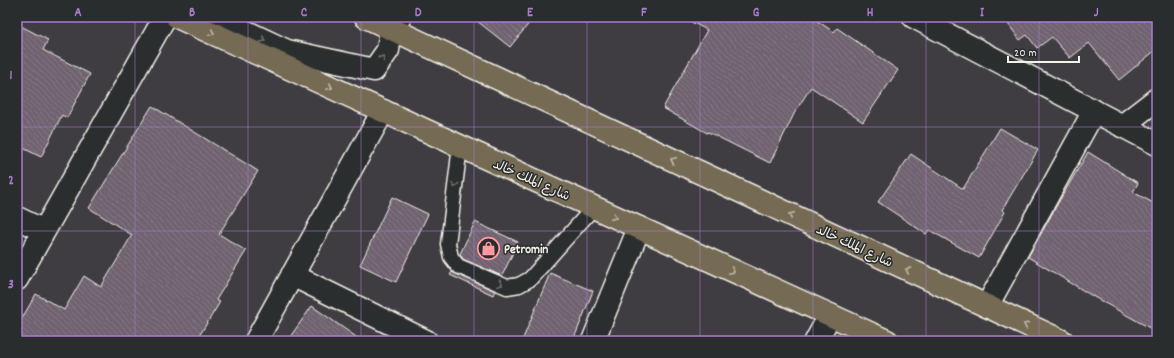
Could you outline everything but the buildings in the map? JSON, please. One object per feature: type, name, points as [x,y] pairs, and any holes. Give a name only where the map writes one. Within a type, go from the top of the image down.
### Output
[{"type":"main road","name":"شارع الملك خالد","points":[[177,17],[886,341]]},
{"type":"main road","name":"شارع الملك خالد","points":[[366,17],[396,23],[1062,341]]},
{"type":"street","points":[[17,279],[165,17]]},
{"type":"street","points":[[215,17],[287,51],[374,70],[388,50],[396,23]]},
{"type":"street","points":[[914,17],[1157,144]]},
{"type":"street","points":[[1122,126],[1157,100]]},
{"type":"street","points":[[256,341],[382,111]]},
{"type":"street","points":[[987,306],[1094,112]]},
{"type":"street","points":[[17,218],[44,231]]},
{"type":"street","points":[[593,341],[639,228]]},
{"type":"street","points":[[292,275],[426,341]]},
{"type":"street","points":[[816,341],[830,315]]},
{"type":"lane","points":[[460,146],[448,244],[451,257],[458,266],[507,287],[519,285],[530,279],[594,207]]},
{"type":"place","name":"Petromin","points":[[489,248]]}]
